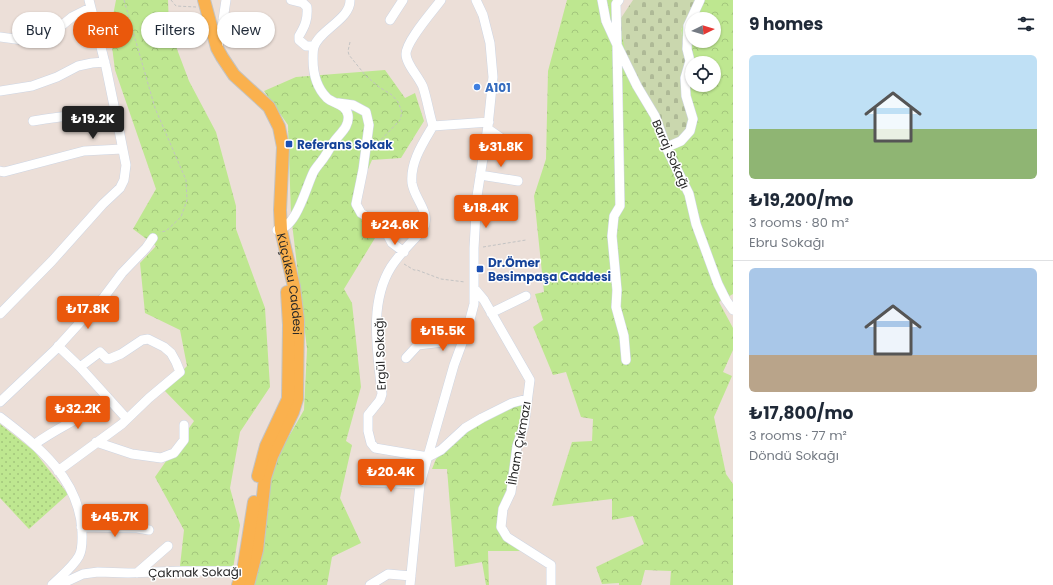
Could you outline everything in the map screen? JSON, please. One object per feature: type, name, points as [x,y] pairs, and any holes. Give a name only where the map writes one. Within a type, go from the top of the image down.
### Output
[{"type":"main road","name":"Küçüksu Caddesi","points":[[202,2],[217,48],[222,57],[234,75],[269,107],[279,127],[283,147],[278,230]]},
{"type":"main road","name":"Küçüksu Caddesi","points":[[202,2],[210,42],[218,64],[231,81],[251,99],[263,113],[274,130],[277,151],[274,208],[287,288],[289,325],[288,399],[266,446],[257,478],[248,585]]},
{"type":"main road","name":"Küçüksu Caddesi","points":[[238,585],[248,571]]},
{"type":"street","points":[[224,12],[226,0]]},
{"type":"street","points":[[291,0],[303,3],[307,7],[308,16],[299,36],[299,40],[306,46],[314,46]]},
{"type":"street","points":[[278,230],[292,219],[304,196],[314,170],[326,156],[334,142],[344,130],[347,123],[348,115],[345,108],[328,98],[320,89],[314,75],[313,60],[314,46],[322,35],[344,13],[350,4],[350,0]]},
{"type":"street","points":[[390,20],[403,0]]},
{"type":"street","points":[[442,0],[418,31],[408,46],[406,54],[422,86],[433,126],[488,125],[520,151]]},
{"type":"street","points":[[370,585],[388,574],[410,580],[420,484],[454,365],[468,327],[474,304],[474,248],[477,196],[488,125],[493,77],[490,46],[483,15],[476,0]]},
{"type":"street","points":[[602,0],[606,21],[617,45],[620,206],[614,216],[612,236],[617,290],[616,307],[624,336],[626,360]]},
{"type":"street","name":"Baraj Sokağı","points":[[619,0],[616,4],[617,45],[637,86],[655,116],[667,147],[689,194],[696,224],[718,284],[733,310]]},
{"type":"street","points":[[667,147],[681,141],[690,131],[693,119],[686,96],[685,78],[690,61],[687,49],[688,26],[700,0]]},
{"type":"street","points":[[0,37],[30,41],[43,41],[89,4],[105,62],[126,165],[124,180],[120,188],[103,204],[52,261],[0,314]]},
{"type":"street","points":[[0,92],[32,86],[78,66],[105,62]]},
{"type":"street","points":[[336,103],[353,105],[366,112],[370,125],[356,204],[361,213],[385,230],[392,243],[404,252]]},
{"type":"street","points":[[33,121],[75,115],[100,114],[116,116]]},
{"type":"street","name":"Ergül Sokağı","points":[[428,457],[375,448],[371,443],[368,431],[368,415],[380,400],[382,394],[377,348],[377,322],[380,298],[386,277],[392,266],[426,224],[426,215],[412,184],[412,169],[421,147],[433,126]]},
{"type":"street","points":[[0,171],[4,172],[84,151],[122,149]]},
{"type":"street","points":[[480,175],[518,181]]},
{"type":"street","points":[[0,402],[58,346],[104,297],[122,273],[146,248],[153,238]]},
{"type":"street","name":"İlham Çıkmazı","points":[[474,286],[484,300],[530,380],[524,426],[517,446],[511,492],[503,509],[501,527],[507,537],[551,564],[551,585]]},
{"type":"street","points":[[491,312],[526,296]]},
{"type":"street","points":[[406,358],[418,345],[443,342],[468,327]]},
{"type":"street","points":[[58,470],[127,419],[180,372],[171,353],[164,347],[148,339],[142,340],[121,354],[107,360],[100,352],[80,368]]},
{"type":"street","points":[[58,346],[127,419]]},
{"type":"street","points":[[35,444],[48,434],[94,410],[108,398]]},
{"type":"street","points":[[428,457],[441,450],[465,428],[482,418],[512,403],[527,399]]},
{"type":"street","points":[[0,417],[40,448],[63,476],[75,500],[81,527],[82,542],[79,556],[69,569],[52,585]]},
{"type":"street","points":[[96,442],[132,454],[161,458],[174,453],[184,440],[184,425]]},
{"type":"street","points":[[364,482],[420,484]]},
{"type":"street","points":[[81,527],[149,530]]},
{"type":"street","name":"Çakmak Sokağı","points":[[138,573],[168,546]]},
{"type":"street","name":"Çakmak Sokağı","points":[[59,585],[83,574],[98,572],[138,573],[248,571]]},
{"type":"path","points":[[124,0],[155,108],[186,180],[188,200],[181,217],[166,231],[158,233],[153,238]]},
{"type":"path","points":[[171,0],[176,6],[181,7],[202,2]]},
{"type":"path","points":[[350,42],[348,51],[349,55],[366,76],[379,87],[392,95],[398,102],[402,112],[400,120],[375,146],[364,161]]},
{"type":"path","points":[[474,248],[526,240]]},
{"type":"path","points":[[404,252],[403,263],[414,270],[441,279],[474,286]]},
{"type":"green space","points":[[116,0],[168,0],[168,12],[141,12],[141,48],[177,48],[189,81],[216,132],[236,206],[236,229],[265,308],[270,387],[240,432],[230,488],[240,525],[233,569],[179,575],[184,530],[155,477],[194,421],[164,390],[187,366],[180,330],[145,313],[140,263],[156,246],[133,229],[156,189],[115,70],[112,48],[133,48],[133,12],[114,12]]},
{"type":"green space","points":[[567,0],[613,0],[619,21],[685,62],[685,92],[721,92],[721,56],[686,56],[681,30],[685,21],[685,48],[721,48],[721,12],[689,12],[695,0],[733,0],[733,294],[719,302],[733,328],[733,350],[723,372],[732,376],[714,417],[726,474],[733,484],[733,585],[670,585],[671,571],[645,570],[641,585],[619,585],[619,583],[602,584],[596,567],[644,544],[633,516],[612,520],[612,499],[552,506],[572,442],[592,441],[593,419],[581,417],[566,372],[553,375],[533,327],[543,320],[535,294],[544,292],[534,196],[546,159],[548,71]]},
{"type":"green space","points":[[633,0],[695,0],[689,12],[685,12],[685,21],[681,30],[686,56],[685,92],[688,92],[688,118],[686,130],[679,139],[670,141],[626,54],[619,21]]},
{"type":"green space","points":[[385,70],[405,98],[415,93],[424,121],[401,158],[372,160],[365,176],[358,204],[368,215],[375,238],[344,289],[352,303],[361,387],[346,441],[352,445],[340,498],[361,543],[332,557],[327,585],[252,585],[264,547],[272,466],[304,410],[307,349],[291,215],[288,125],[264,91],[296,77]]},
{"type":"green space","points":[[530,399],[503,513],[505,535],[533,551],[488,551],[489,585],[486,585],[482,562],[455,567],[447,469],[432,469],[436,459],[467,427]]},
{"type":"green space","points":[[0,424],[34,451],[68,494],[29,529],[0,498]]},
{"type":"place","name":"A101","points":[[477,87]]},
{"type":"place","name":"Referans Sokak","points":[[289,144]]},
{"type":"place","name":"Dr.Ömer Besimpaşa Caddesi","points":[[480,269]]}]
